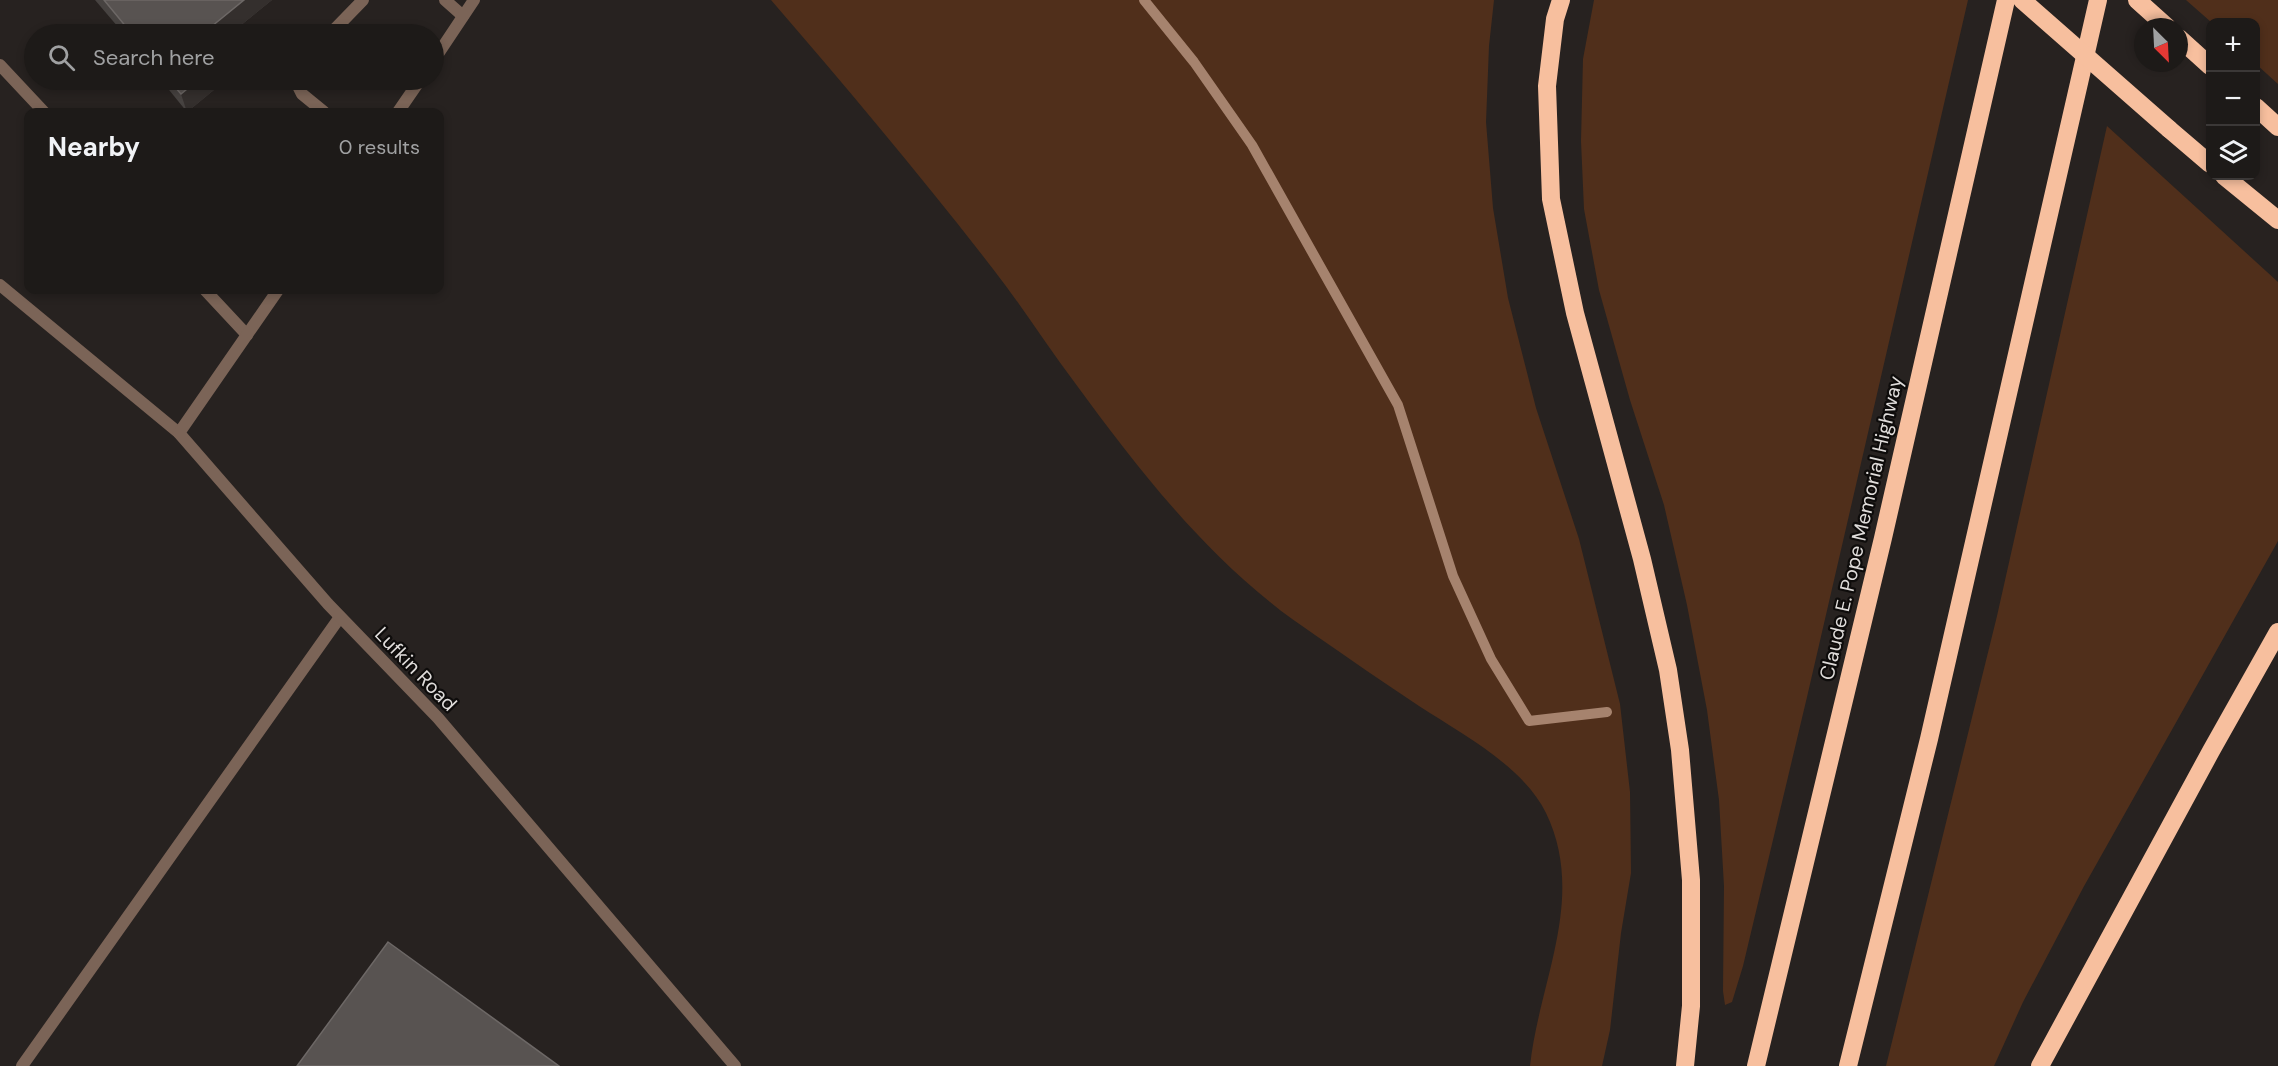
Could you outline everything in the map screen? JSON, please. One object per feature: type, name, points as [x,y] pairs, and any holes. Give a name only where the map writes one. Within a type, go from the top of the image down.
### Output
[{"type":"highway","points":[[1561,0],[1555,19],[1547,86],[1551,199],[1575,313],[1642,559],[1668,670],[1680,750],[1691,880],[1691,1006],[1685,1066]]},
{"type":"highway","name":"Claude E. Pope Memorial Highway","points":[[1756,1066],[1883,538],[2006,0]]},
{"type":"highway","points":[[2022,0],[2206,160]]},
{"type":"highway","points":[[1848,1066],[1929,739],[2098,0]]},
{"type":"highway","points":[[2137,0],[2157,18]]},
{"type":"highway","points":[[2188,46],[2206,62]]},
{"type":"highway","points":[[2260,111],[2278,127]]},
{"type":"highway","points":[[2229,180],[2278,220]]},
{"type":"highway","points":[[2040,1066],[2278,632]]},
{"type":"street","points":[[340,24],[363,0]]},
{"type":"street","points":[[445,0],[464,16]]},
{"type":"street","points":[[444,45],[474,0]]},
{"type":"street","points":[[0,65],[40,108]]},
{"type":"street","points":[[300,90],[319,108]]},
{"type":"street","points":[[401,108],[413,90]]},
{"type":"street","name":"Lufkin Road","points":[[0,285],[179,433],[340,617],[438,718],[735,1066]]},
{"type":"street","points":[[209,294],[247,335]]},
{"type":"street","points":[[179,433],[275,294]]},
{"type":"street","points":[[22,1066],[340,617]]},
{"type":"shaded area","points":[[771,0],[1494,0],[1489,46],[1486,122],[1493,208],[1508,298],[1536,408],[1579,539],[1620,704],[1630,792],[1631,873],[1621,933],[1610,1030],[1602,1066],[1530,1066],[1557,939],[1562,876],[1557,845],[1546,813],[1536,796],[1522,780],[1490,752],[1315,635],[1275,606],[1215,553],[1165,499],[1119,442],[1004,283],[884,133]]},
{"type":"shaded area","points":[[1594,0],[1968,0],[1743,966],[1732,1002],[1725,1005],[1723,991],[1724,886],[1719,800],[1707,710],[1687,605],[1664,505],[1630,400],[1599,290],[1584,209],[1581,141],[1583,59]]},
{"type":"shaded area","points":[[2186,0],[2278,0],[2278,84],[2260,68],[2260,18],[2206,18]]},
{"type":"shaded area","points":[[2107,126],[2278,282],[2278,541],[2083,888],[2023,1002],[1994,1066],[1886,1066],[1997,616]]},
{"type":"building","points":[[104,0],[244,0],[215,24],[124,24]]},
{"type":"building","points":[[388,942],[559,1066],[297,1066]]},
{"type":"waterway","points":[[1144,0],[1194,62],[1252,145],[1398,405],[1453,576],[1491,659],[1529,721],[1607,712]]}]
